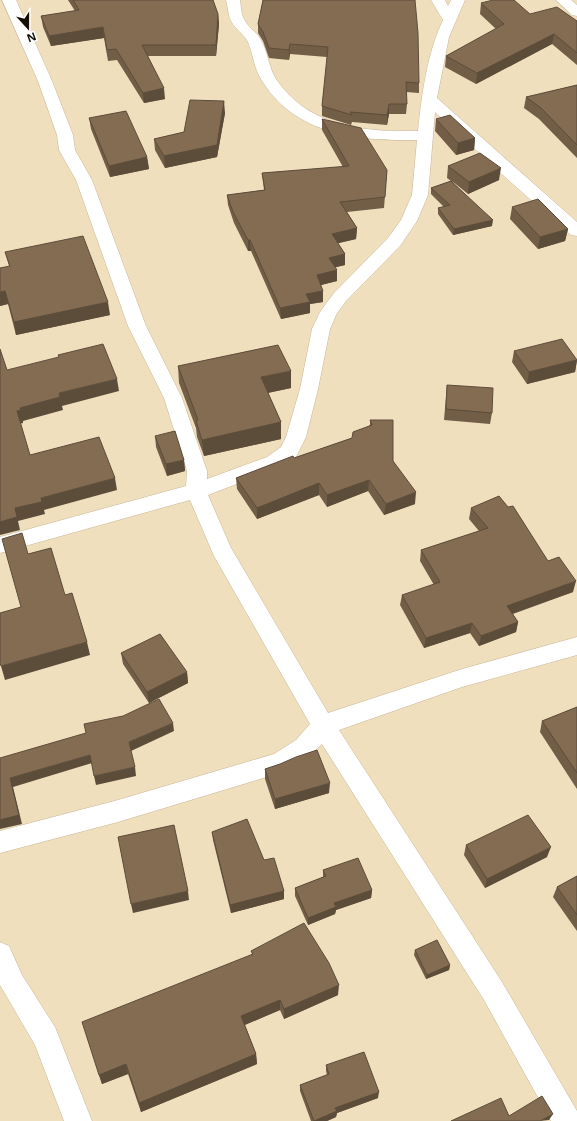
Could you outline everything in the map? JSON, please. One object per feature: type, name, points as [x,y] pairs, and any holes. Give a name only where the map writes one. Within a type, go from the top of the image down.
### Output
[{"type":"street","points":[[9,0],[45,81],[65,135],[68,150],[84,180],[137,326],[173,398],[197,471],[196,491],[221,550],[323,725],[493,991],[567,1121]]},
{"type":"street","points":[[233,0],[238,20],[253,38],[268,79],[275,90],[291,105],[323,124],[344,131],[370,136],[425,135]]},
{"type":"street","points":[[438,0],[449,19]]},
{"type":"street","points":[[0,545],[196,491],[274,462],[289,452],[296,437],[309,389],[321,329],[329,312],[340,297],[394,242],[410,221],[420,195],[429,99],[442,37],[458,0]]},
{"type":"street","points":[[563,0],[577,12]]},
{"type":"street","points":[[429,99],[463,128],[511,174],[577,231]]},
{"type":"street","points":[[0,842],[118,811],[280,763],[302,751],[313,740],[323,725],[462,678],[577,646]]},
{"type":"street","points":[[0,955],[13,984],[45,1038],[78,1121]]},
{"type":"building","points":[[73,0],[213,0],[218,14],[216,45],[142,45],[164,88],[143,93],[116,49],[107,50],[103,27],[49,36],[41,16],[79,10]]},
{"type":"building","points":[[263,0],[415,0],[418,33],[419,83],[406,82],[407,104],[389,104],[387,115],[350,112],[352,115],[322,106],[328,47],[290,44],[289,50],[269,48],[263,32],[258,24]]},
{"type":"building","points":[[493,0],[514,0],[530,14],[557,7],[577,21],[577,53],[554,34],[477,73],[446,56],[504,24],[481,3]]},
{"type":"building","points":[[577,85],[577,145],[541,108],[526,97]]},
{"type":"building","points":[[190,100],[224,101],[217,145],[164,156],[154,139],[184,132]]},
{"type":"building","points":[[126,111],[147,157],[109,166],[89,118]]},
{"type":"building","points":[[450,115],[475,138],[458,143],[436,119]]},
{"type":"building","points":[[322,119],[361,128],[387,170],[385,197],[340,202],[357,228],[332,234],[345,254],[329,258],[337,270],[317,275],[323,291],[306,294],[310,302],[280,308],[250,240],[248,240],[233,212],[227,195],[265,190],[262,173],[349,166]]},
{"type":"building","points":[[480,153],[501,168],[469,182],[448,166]]},
{"type":"building","points":[[451,181],[493,220],[454,229],[438,208],[450,205],[431,188]]},
{"type":"building","points":[[538,199],[568,229],[540,237],[512,207]]},
{"type":"building","points":[[83,236],[108,302],[14,322],[5,291],[0,292],[0,268],[10,266],[5,252]]},
{"type":"building","points":[[562,339],[577,360],[529,372],[514,351]]},
{"type":"building","points":[[103,344],[117,379],[59,393],[60,397],[20,408],[21,410],[17,411],[30,455],[99,437],[115,478],[41,498],[42,502],[15,508],[17,517],[0,522],[0,349],[7,370]]},
{"type":"building","points":[[278,345],[291,371],[261,377],[281,422],[202,440],[196,421],[198,420],[178,366]]},
{"type":"building","points":[[447,385],[493,388],[492,413],[446,409]]},
{"type":"building","points":[[370,420],[393,420],[393,461],[416,492],[386,504],[369,480],[327,495],[319,483],[257,508],[236,478],[293,456],[294,458],[352,438],[353,432],[372,425]]},
{"type":"building","points":[[175,431],[184,460],[166,464],[155,436]]},
{"type":"building","points":[[499,496],[508,507],[513,506],[548,561],[559,557],[576,581],[507,606],[518,622],[481,636],[472,623],[426,638],[402,595],[440,582],[421,550],[488,528],[471,508]]},
{"type":"building","points":[[22,533],[28,554],[51,548],[65,595],[72,593],[87,642],[1,666],[0,613],[21,607],[2,539]]},
{"type":"building","points":[[160,634],[187,672],[147,692],[121,653]]},
{"type":"building","points":[[159,699],[173,723],[129,742],[135,767],[94,776],[90,755],[10,778],[19,815],[0,820],[0,758],[86,733],[84,724],[123,716]]},
{"type":"building","points":[[577,707],[577,773],[542,721]]},
{"type":"building","points":[[317,750],[330,783],[275,799],[265,769]]},
{"type":"building","points":[[528,815],[551,847],[487,879],[466,845]]},
{"type":"building","points":[[247,819],[264,860],[274,858],[284,891],[230,905],[212,832]]},
{"type":"building","points":[[174,825],[188,891],[131,904],[118,837]]},
{"type":"building","points":[[358,858],[372,890],[334,903],[336,907],[308,918],[295,888],[326,876],[323,870]]},
{"type":"building","points":[[577,876],[577,915],[557,887]]},
{"type":"building","points":[[304,923],[329,963],[339,985],[284,1009],[280,1000],[241,1016],[256,1054],[139,1103],[126,1064],[99,1075],[82,1022],[253,954],[251,951]]},
{"type":"building","points":[[437,940],[450,965],[427,975],[415,950]]},
{"type":"building","points":[[364,1052],[379,1092],[335,1108],[337,1111],[314,1121],[300,1085],[329,1074],[326,1065]]},
{"type":"building","points":[[542,1096],[553,1114],[540,1121],[451,1121],[501,1098],[509,1116]]}]
